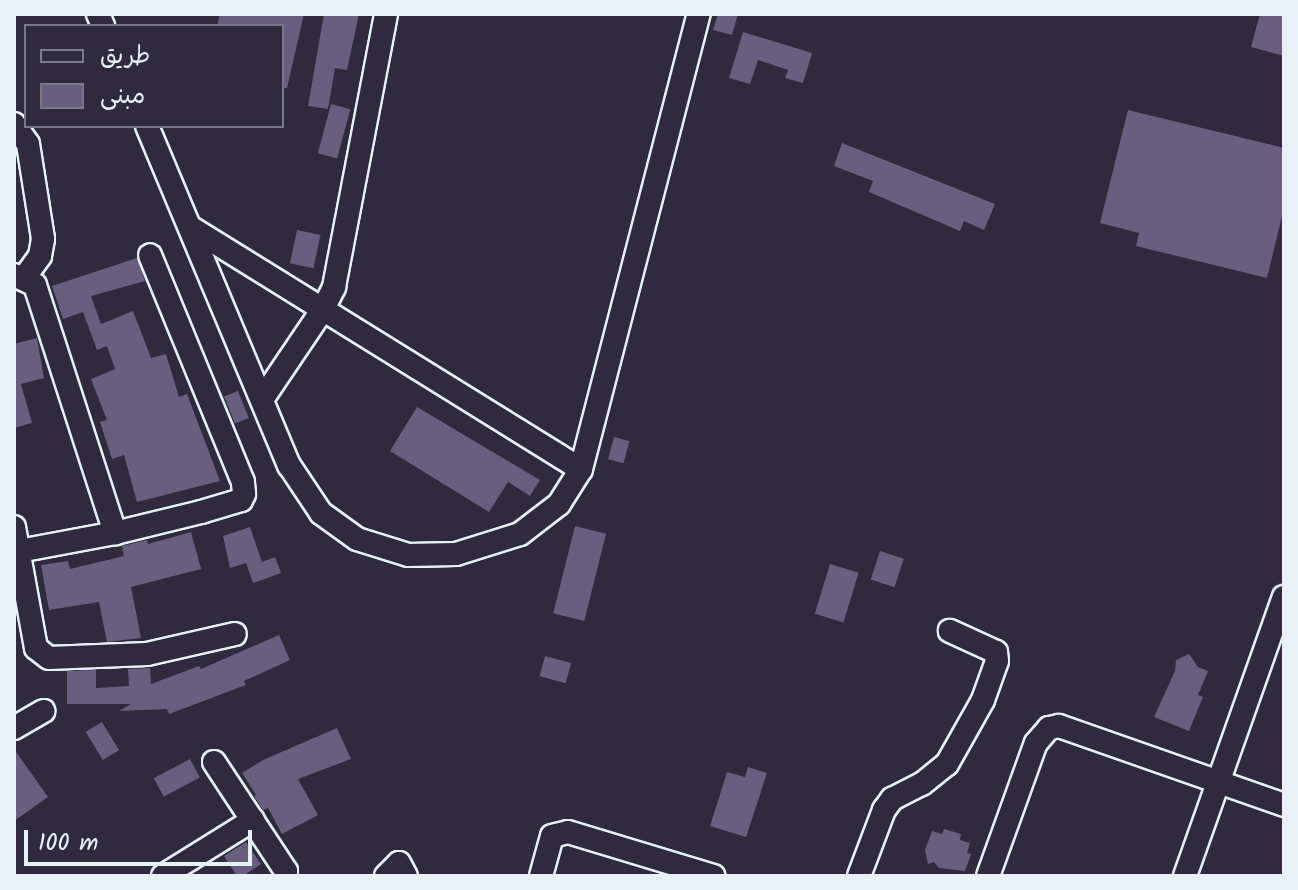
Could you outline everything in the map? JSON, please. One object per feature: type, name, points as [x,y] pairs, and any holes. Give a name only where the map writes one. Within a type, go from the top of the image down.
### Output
[{"type":"street","points":[[263,398],[323,309],[334,287],[386,14]]},
{"type":"street","points":[[148,128],[289,465],[321,513],[357,539],[408,555],[456,554],[520,534],[559,504],[581,469],[699,14]]},
{"type":"street","points":[[14,124],[28,144],[43,239],[40,256],[19,276],[35,285],[115,533]]},
{"type":"street","points":[[190,227],[581,469]]},
{"type":"street","points":[[19,551],[115,533],[234,502],[244,494],[243,482],[150,255]]},
{"type":"street","points":[[14,527],[19,551],[21,618],[36,648],[49,658],[147,654],[235,634]]},
{"type":"street","points":[[1185,876],[1284,597]]},
{"type":"street","points":[[859,876],[884,810],[892,799],[922,784],[947,764],[983,700],[997,661],[996,652],[950,631]]},
{"type":"street","points":[[14,728],[43,711]]},
{"type":"street","points":[[988,876],[1036,743],[1049,728],[1059,726],[1284,805]]},
{"type":"street","points":[[214,762],[286,876]]},
{"type":"street","points":[[163,876],[253,820]]},
{"type":"street","points":[[541,876],[549,842],[559,832],[582,835],[667,870],[714,876]]},
{"type":"street","points":[[386,876],[399,863],[406,876]]},
{"type":"building","points":[[220,14],[304,14],[287,88],[284,88],[284,24],[218,24]]},
{"type":"building","points":[[324,14],[359,14],[347,70],[335,68],[328,109],[308,106]]},
{"type":"building","points":[[718,14],[738,14],[732,35],[713,30]]},
{"type":"building","points":[[1260,14],[1284,14],[1284,56],[1251,47]]},
{"type":"building","points":[[743,32],[812,53],[803,83],[785,78],[788,70],[758,60],[750,84],[729,78]]},
{"type":"building","points":[[331,104],[350,109],[337,158],[318,153]]},
{"type":"building","points":[[1128,110],[1284,148],[1284,208],[1267,278],[1136,246],[1139,233],[1100,223]]},
{"type":"building","points":[[842,143],[995,204],[984,230],[964,221],[960,231],[869,192],[873,181],[834,166]]},
{"type":"building","points":[[297,230],[320,235],[313,268],[290,263]]},
{"type":"building","points":[[137,258],[145,281],[91,296],[101,324],[133,311],[151,358],[166,354],[179,397],[187,394],[220,481],[137,502],[124,455],[112,459],[100,422],[107,420],[91,379],[115,369],[107,346],[97,350],[83,312],[63,319],[52,286]]},
{"type":"building","points":[[37,338],[44,378],[21,384],[32,423],[14,428],[14,344]]},
{"type":"building","points":[[238,391],[249,418],[235,424],[224,397]]},
{"type":"building","points":[[417,407],[540,480],[530,496],[508,482],[489,512],[390,451]]},
{"type":"building","points":[[614,437],[629,441],[624,463],[608,459]]},
{"type":"building","points":[[575,526],[606,534],[584,621],[553,613]]},
{"type":"building","points":[[250,527],[262,562],[275,557],[281,573],[253,583],[246,563],[230,568],[223,536]]},
{"type":"building","points":[[191,532],[201,569],[131,587],[141,638],[107,642],[99,602],[49,610],[41,565],[68,561],[70,569],[124,556],[122,546],[147,540],[148,544]]},
{"type":"building","points":[[880,551],[904,559],[895,587],[871,580]]},
{"type":"building","points":[[830,564],[859,573],[843,622],[815,614]]},
{"type":"building","points":[[279,635],[290,660],[244,681],[246,685],[169,714],[167,709],[119,711],[131,704],[67,704],[67,671],[96,670],[96,688],[129,686],[128,669],[150,668],[151,684],[199,666],[201,669]]},
{"type":"building","points":[[1189,654],[1198,667],[1208,671],[1198,695],[1203,697],[1189,731],[1154,717],[1175,671],[1176,660]]},
{"type":"building","points":[[545,656],[571,663],[566,683],[540,676]]},
{"type":"building","points":[[102,722],[119,750],[103,760],[86,732]]},
{"type":"building","points":[[337,728],[351,759],[298,779],[318,815],[282,834],[268,808],[263,810],[242,773],[263,760]]},
{"type":"building","points":[[14,749],[48,797],[14,821]]},
{"type":"building","points":[[190,759],[200,778],[164,797],[154,778]]},
{"type":"building","points":[[748,767],[767,773],[746,837],[710,826],[727,772],[745,777]]},
{"type":"building","points":[[944,829],[961,834],[960,840],[970,843],[967,853],[971,854],[965,871],[939,868],[934,862],[928,864],[925,850],[932,831],[942,834]]},
{"type":"building","points":[[246,842],[261,864],[243,876],[237,876],[224,856]]}]
